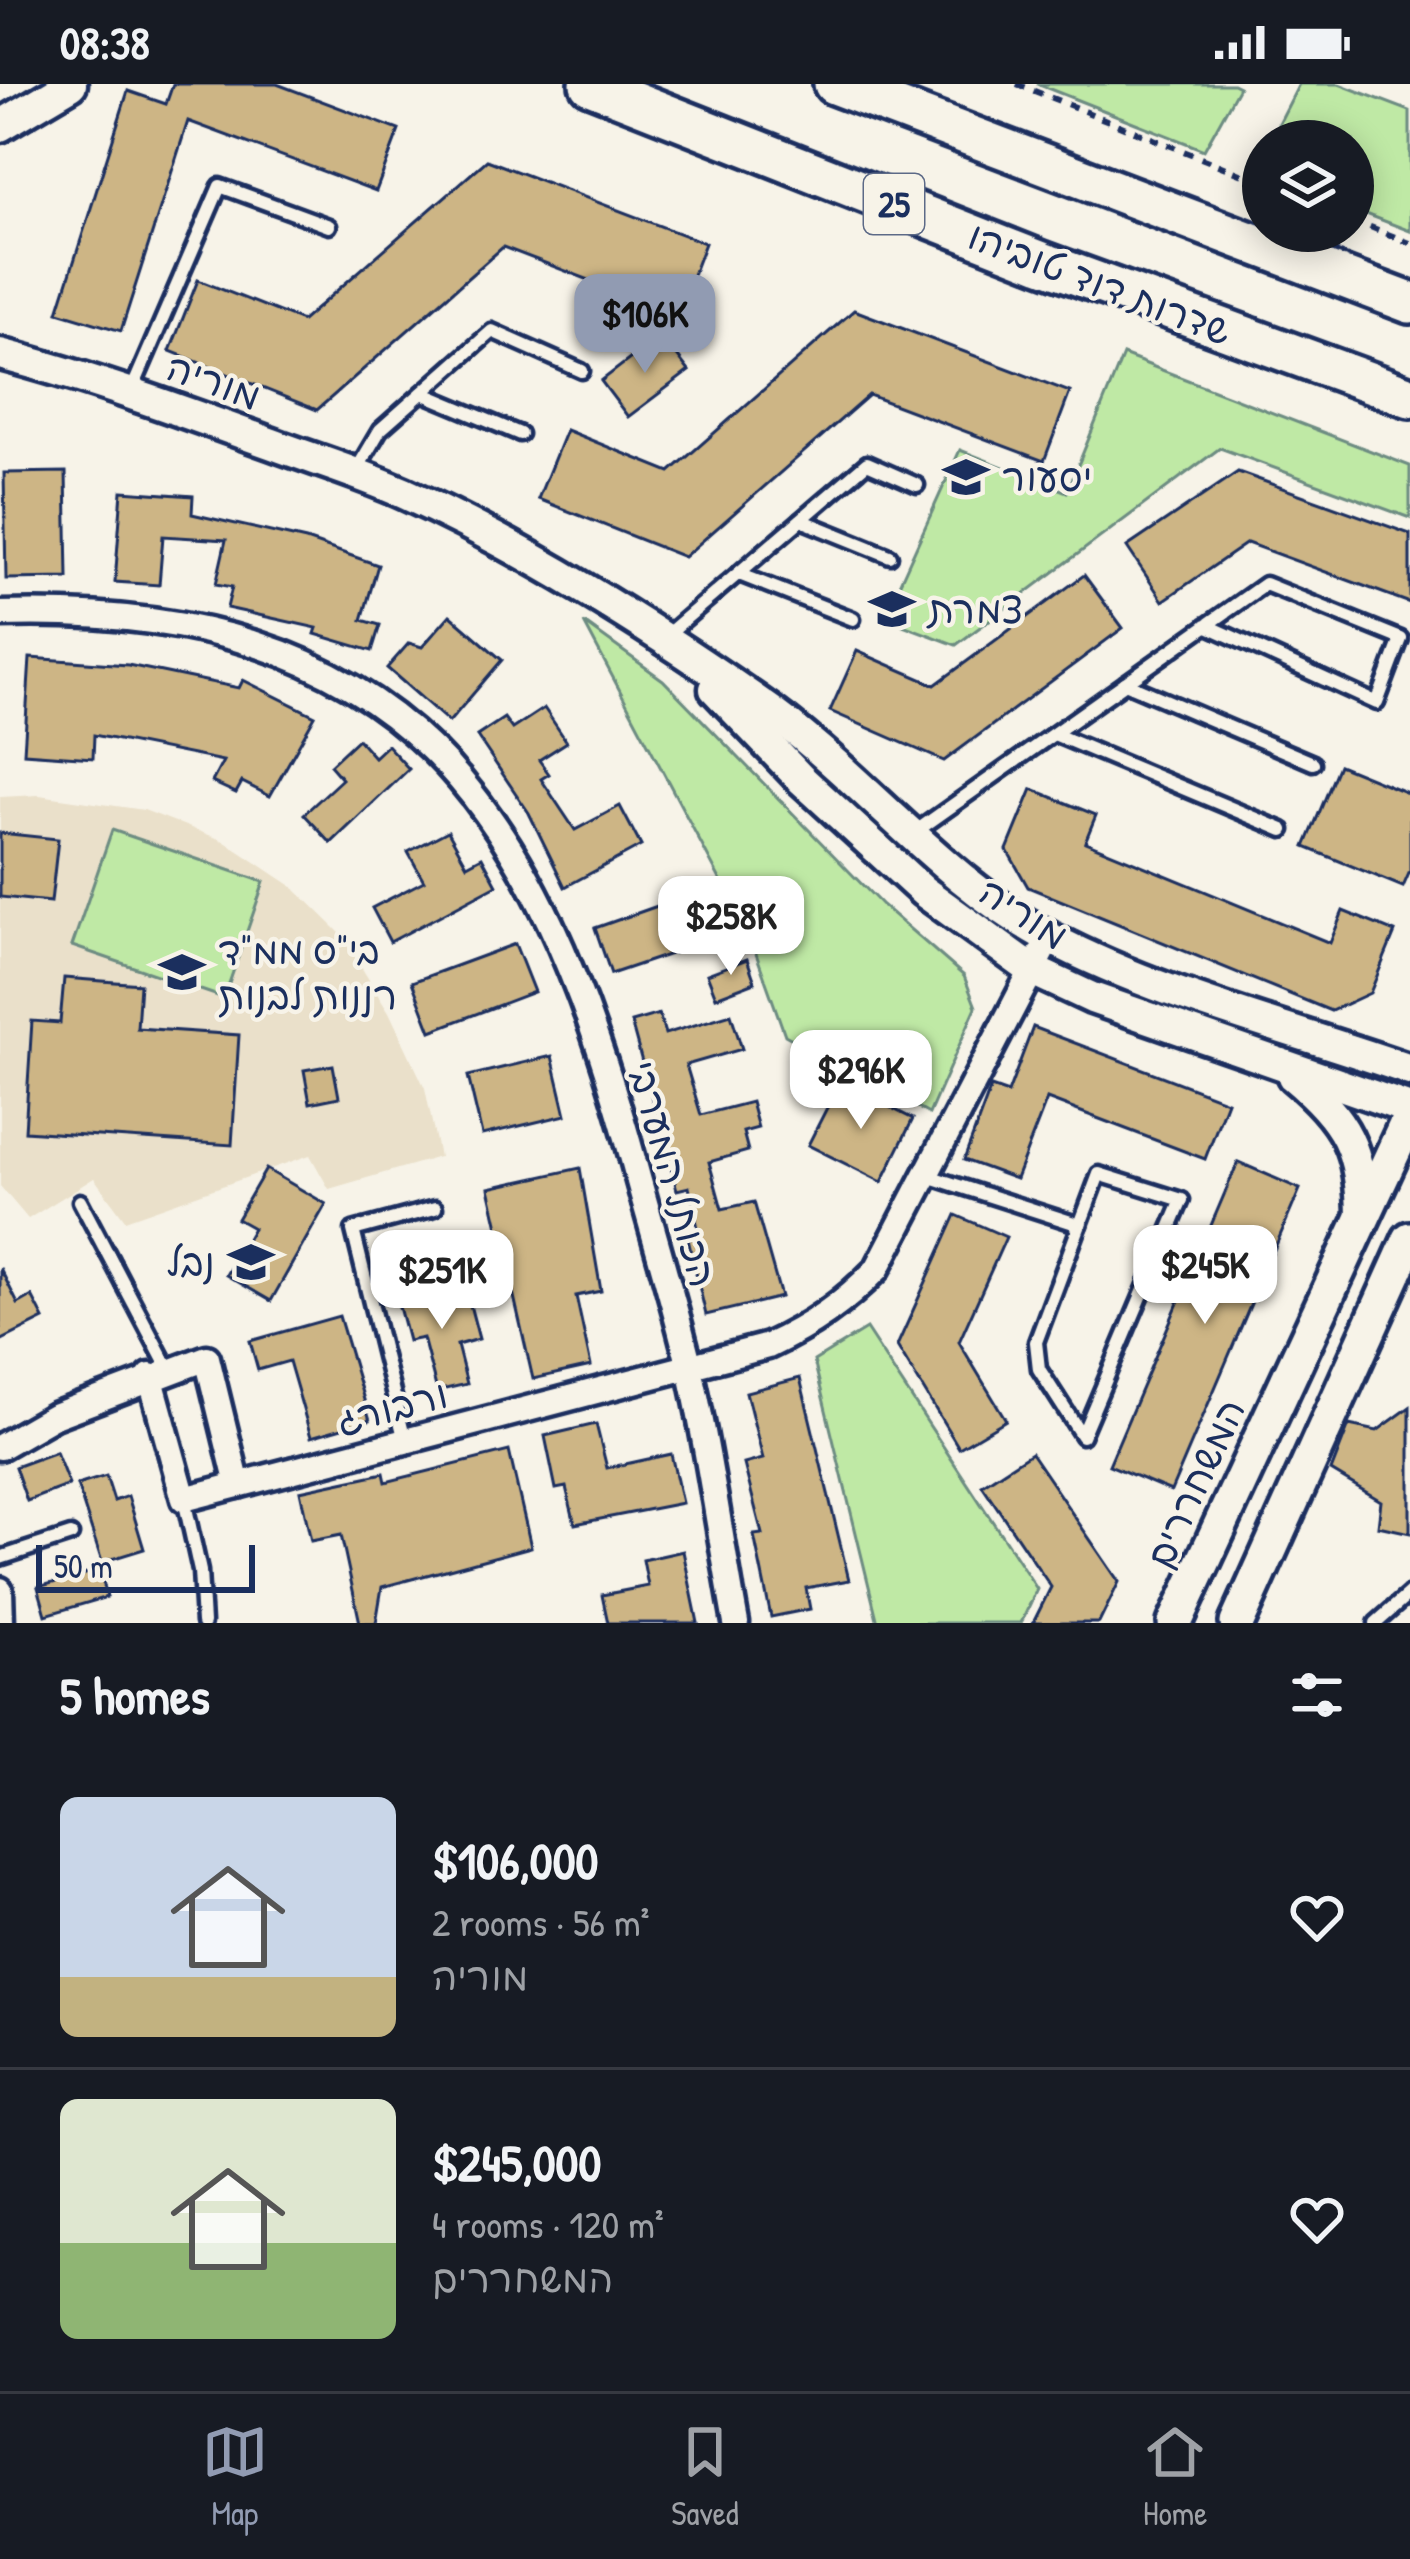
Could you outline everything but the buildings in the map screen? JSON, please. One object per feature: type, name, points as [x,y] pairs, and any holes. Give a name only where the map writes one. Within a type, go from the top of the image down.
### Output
[{"type":"highway","name":"שדרות דוד טוביהו","points":[[590,84],[1064,271],[1410,397]]},
{"type":"highway","name":"25","points":[[834,84],[1410,303]]},
{"type":"main road","name":"המשחררים","points":[[1175,1623],[1410,1113]]},
{"type":"main road","points":[[1237,1623],[1402,1267],[1410,1240]]},
{"type":"street","points":[[0,126],[71,84]]},
{"type":"street","name":"מוריה","points":[[0,337],[118,388],[353,474],[481,530],[669,646],[827,753],[914,833],[1049,938],[1106,963],[1410,1070]]},
{"type":"street","name":"מוריה","points":[[0,354],[118,388]]},
{"type":"street","name":"הכותל המערבי","points":[[0,614],[93,614],[182,622],[330,672],[416,732],[474,794],[520,858],[576,976],[625,1130],[689,1366],[736,1623]]},
{"type":"street","name":"מוריה","points":[[669,646],[801,779],[923,891],[1032,970],[1091,998],[1410,1113]]},
{"type":"street","name":"ורבורג","points":[[184,1499],[768,1346],[846,1301],[877,1268],[928,1177],[1049,938]]},
{"type":"street","points":[[1274,1061],[1321,1100],[1345,1130],[1362,1170],[1362,1223]]},
{"type":"street","points":[[0,1447],[54,1416],[207,1358],[238,1485]]},
{"type":"street","points":[[160,1373],[184,1499]]},
{"type":"street","points":[[0,1590],[1,1623]]},
{"type":"lane","points":[[118,388],[220,185],[329,226]]},
{"type":"lane","points":[[353,474],[380,430],[492,331],[582,371]]},
{"type":"lane","points":[[422,393],[520,434]]},
{"type":"lane","points":[[669,646],[739,574],[867,464],[917,485]]},
{"type":"lane","points":[[801,520],[890,556]]},
{"type":"lane","points":[[739,574],[853,619]]},
{"type":"lane","points":[[914,833],[1125,683],[1207,625],[1265,584],[1401,639],[1377,704],[1207,625]]},
{"type":"lane","points":[[1125,683],[1313,763]]},
{"type":"lane","points":[[1054,734],[1283,830]]},
{"type":"lane","points":[[1099,1174],[1182,1200],[1082,1436],[1039,1370],[1036,1342],[1080,1225],[1099,1174]]},
{"type":"lane","points":[[928,1177],[1080,1225]]},
{"type":"lane","points":[[80,1201],[160,1373]]},
{"type":"lane","points":[[405,1441],[353,1230],[435,1208]]},
{"type":"lane","points":[[184,1499],[200,1571],[203,1623]]},
{"type":"lane","points":[[0,1558],[70,1535]]},
{"type":"lane","points":[[1376,1623],[1410,1593]]},
{"type":"path","points":[[1017,84],[1242,175]]},
{"type":"path","points":[[1374,228],[1410,243]]},
{"type":"shaded area","name":"בי\"ס ממ\"ד רננות לבנות","points":[[39,795],[144,810],[222,840],[293,887],[340,933],[389,1012],[425,1088],[439,1157],[329,1189],[310,1155],[125,1220],[94,1178],[28,1219],[0,1186],[0,797]]},
{"type":"green space","points":[[1037,84],[1233,84],[1239,87],[1204,150]]},
{"type":"green space","points":[[1299,84],[1339,84],[1410,111],[1410,231],[1374,217],[1374,120],[1281,120]]},
{"type":"green space","points":[[1123,355],[1410,466],[1410,518],[1220,448],[956,645],[884,618],[960,450],[1067,492]]},
{"type":"green space","points":[[584,623],[663,680],[882,905],[964,976],[976,1007],[929,1114],[785,1035],[749,934]]},
{"type":"green space","points":[[112,830],[264,882],[224,998],[72,946]]},
{"type":"green space","points":[[866,1329],[1037,1589],[1021,1623],[878,1623],[814,1361]]},
{"type":"place","name":"יסעור","points":[[966,477]]},
{"type":"place","name":"צמרת","points":[[892,609]]},
{"type":"place","name":"בי\"ס ממ\"ד רננות לבנות","points":[[182,972]]},
{"type":"place","name":"נבל","points":[[251,1262]]}]
